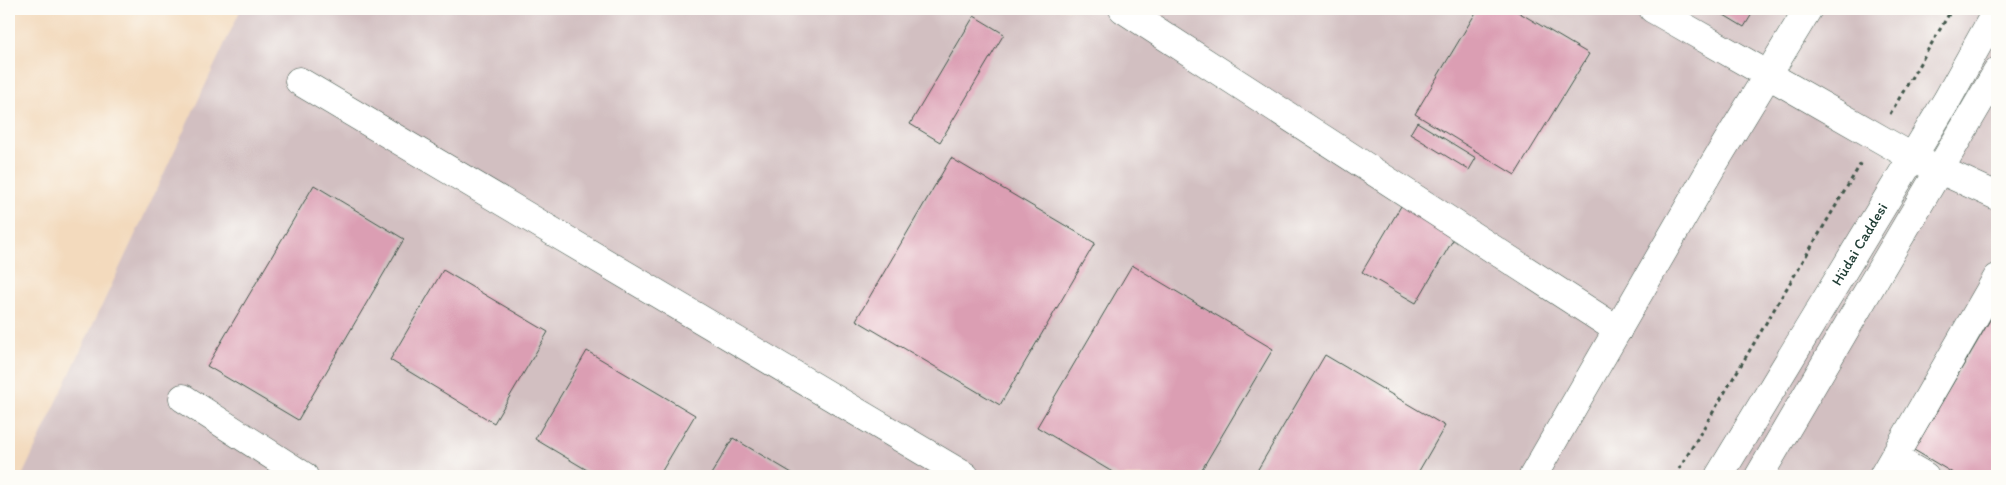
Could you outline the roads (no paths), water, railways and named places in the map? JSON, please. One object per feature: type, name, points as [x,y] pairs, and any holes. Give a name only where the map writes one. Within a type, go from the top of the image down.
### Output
[{"type":"street","points":[[1123,9],[1618,330]]},
{"type":"street","points":[[1653,9],[1912,157],[1997,196]]},
{"type":"street","points":[[1533,476],[1713,165],[1808,9]]},
{"type":"street","name":"Hüdai Caddesi","points":[[1719,476],[1912,157],[1997,10]]},
{"type":"street","name":"Hüdai Caddesi","points":[[1759,476],[1997,72]]},
{"type":"street","points":[[299,81],[965,476]]},
{"type":"street","points":[[1925,476],[1888,467],[1997,278]]},
{"type":"street","points":[[182,398],[304,476]]}]
